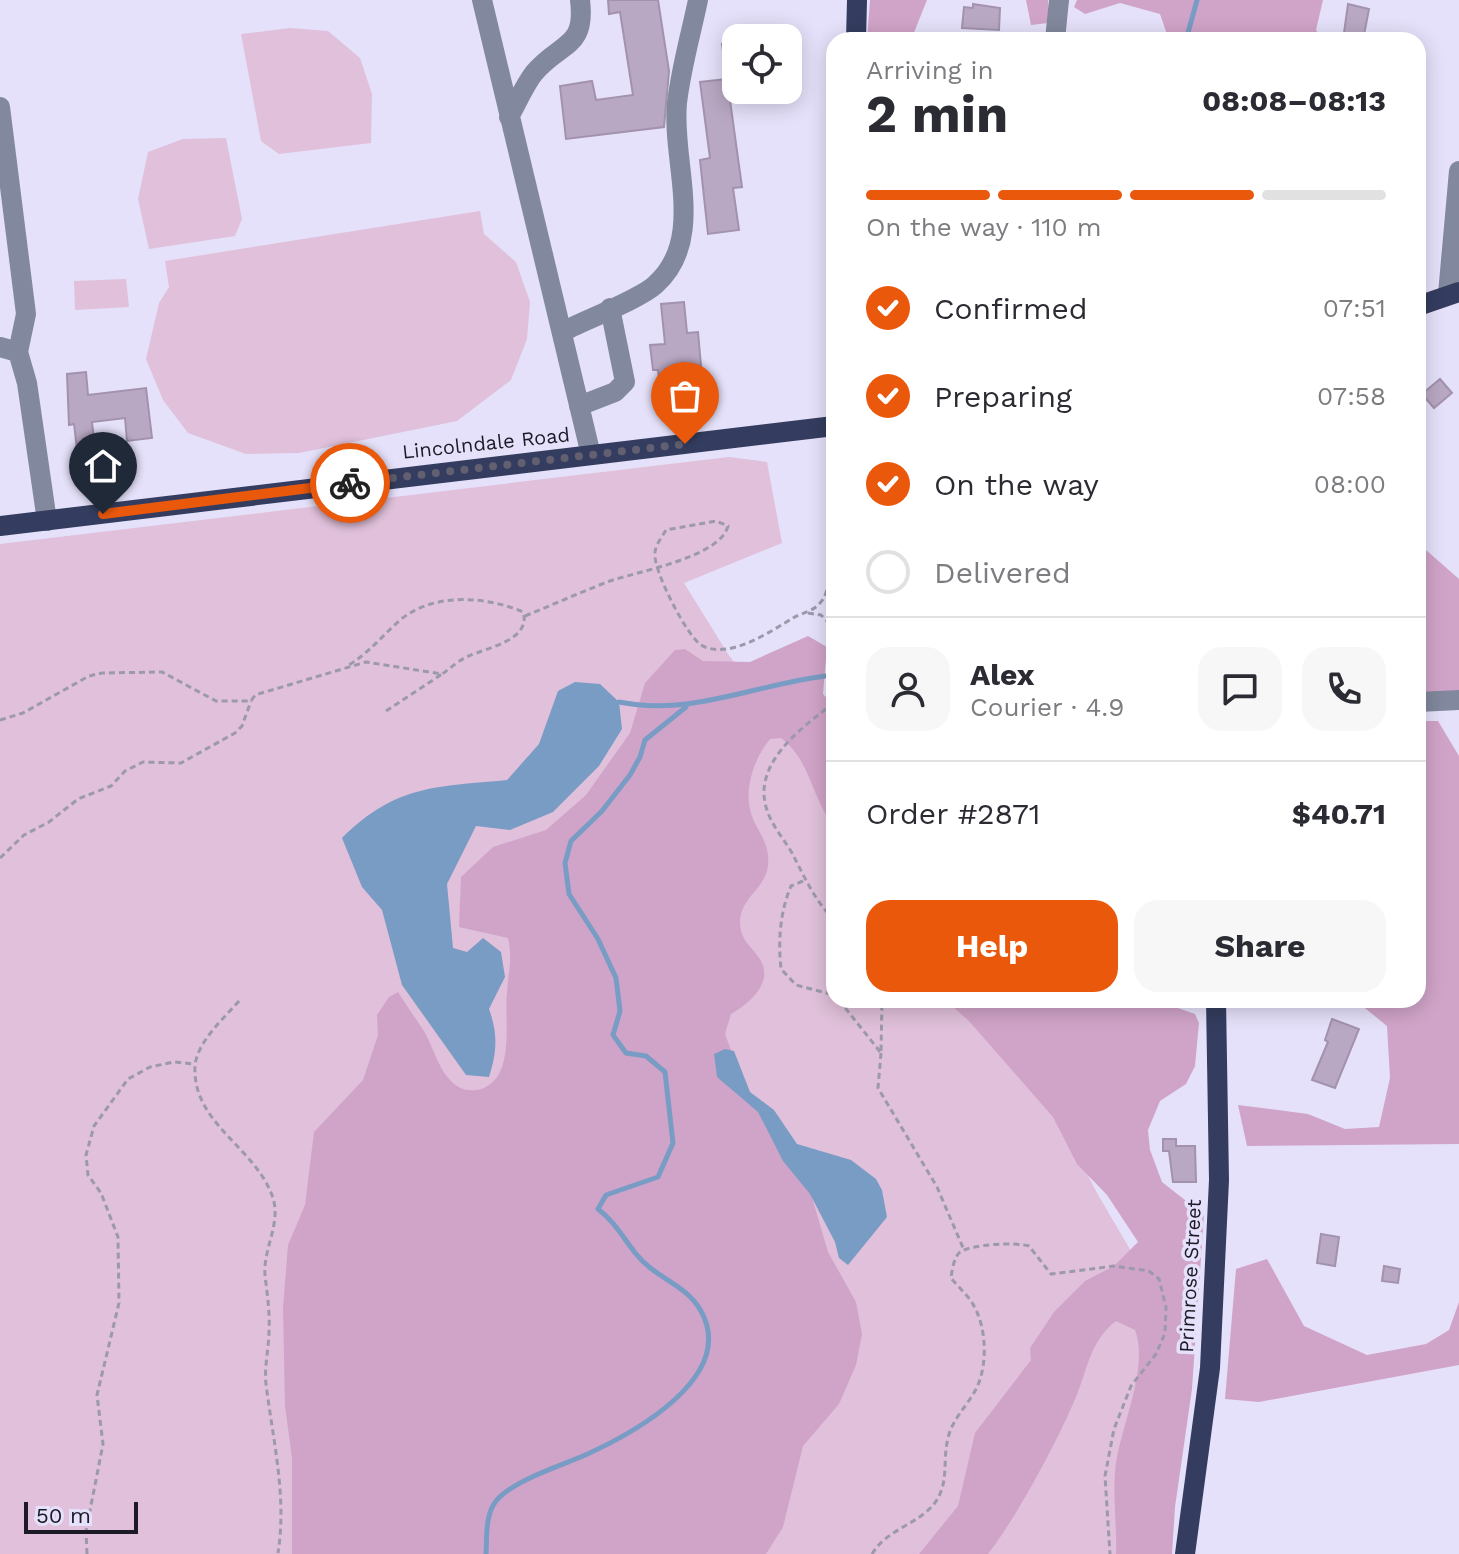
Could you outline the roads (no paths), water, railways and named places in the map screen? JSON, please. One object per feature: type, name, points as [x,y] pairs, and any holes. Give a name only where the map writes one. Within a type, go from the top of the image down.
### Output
[{"type":"main road","points":[[856,32],[857,0]]},
{"type":"main road","points":[[1426,303],[1454,293]]},
{"type":"main road","name":"Lincolndale Road","points":[[0,526],[826,427]]},
{"type":"main road","name":"Primrose Street","points":[[1185,1554],[1210,1368],[1219,1180],[1216,1008]]},
{"type":"street","points":[[482,0],[591,455]]},
{"type":"street","points":[[509,117],[533,74],[577,35],[583,24],[580,0]]},
{"type":"street","points":[[562,332],[655,285],[682,245],[685,221],[676,147],[677,103],[698,0]]},
{"type":"street","points":[[1056,32],[1059,0]]},
{"type":"street","points":[[0,107],[26,314],[9,350],[27,383],[47,521]]},
{"type":"street","points":[[1454,293],[1459,171]]},
{"type":"street","points":[[579,406],[615,392],[625,382],[610,308]]},
{"type":"street","points":[[1426,702],[1459,700]]},
{"type":"water","points":[[575,682],[600,684],[619,702],[622,729],[599,766],[553,812],[510,830],[476,826],[447,884],[453,948],[467,952],[483,938],[501,952],[505,977],[489,1009],[495,1043],[489,1077],[466,1075],[402,985],[382,910],[362,887],[342,838],[381,807],[418,791],[507,780],[539,744],[558,691]]},
{"type":"water","points":[[725,1049],[734,1051],[750,1092],[774,1110],[797,1144],[851,1160],[876,1179],[882,1190],[887,1217],[848,1265],[839,1258],[835,1242],[810,1194],[783,1161],[758,1112],[717,1077],[714,1054]]},
{"type":"waterway","points":[[1188,32],[1197,0]]},
{"type":"waterway","points":[[619,702],[647,705],[700,702],[826,676]]},
{"type":"waterway","points":[[486,1554],[490,1513],[503,1494],[651,1419],[674,1401],[692,1381],[705,1359],[708,1336],[695,1302],[644,1263],[615,1225],[598,1209],[606,1195],[658,1177],[673,1143],[665,1072],[646,1056],[626,1053],[613,1035],[620,1011],[616,978],[598,939],[569,894],[565,863],[571,841],[602,811],[630,775],[645,740],[686,707]]}]
